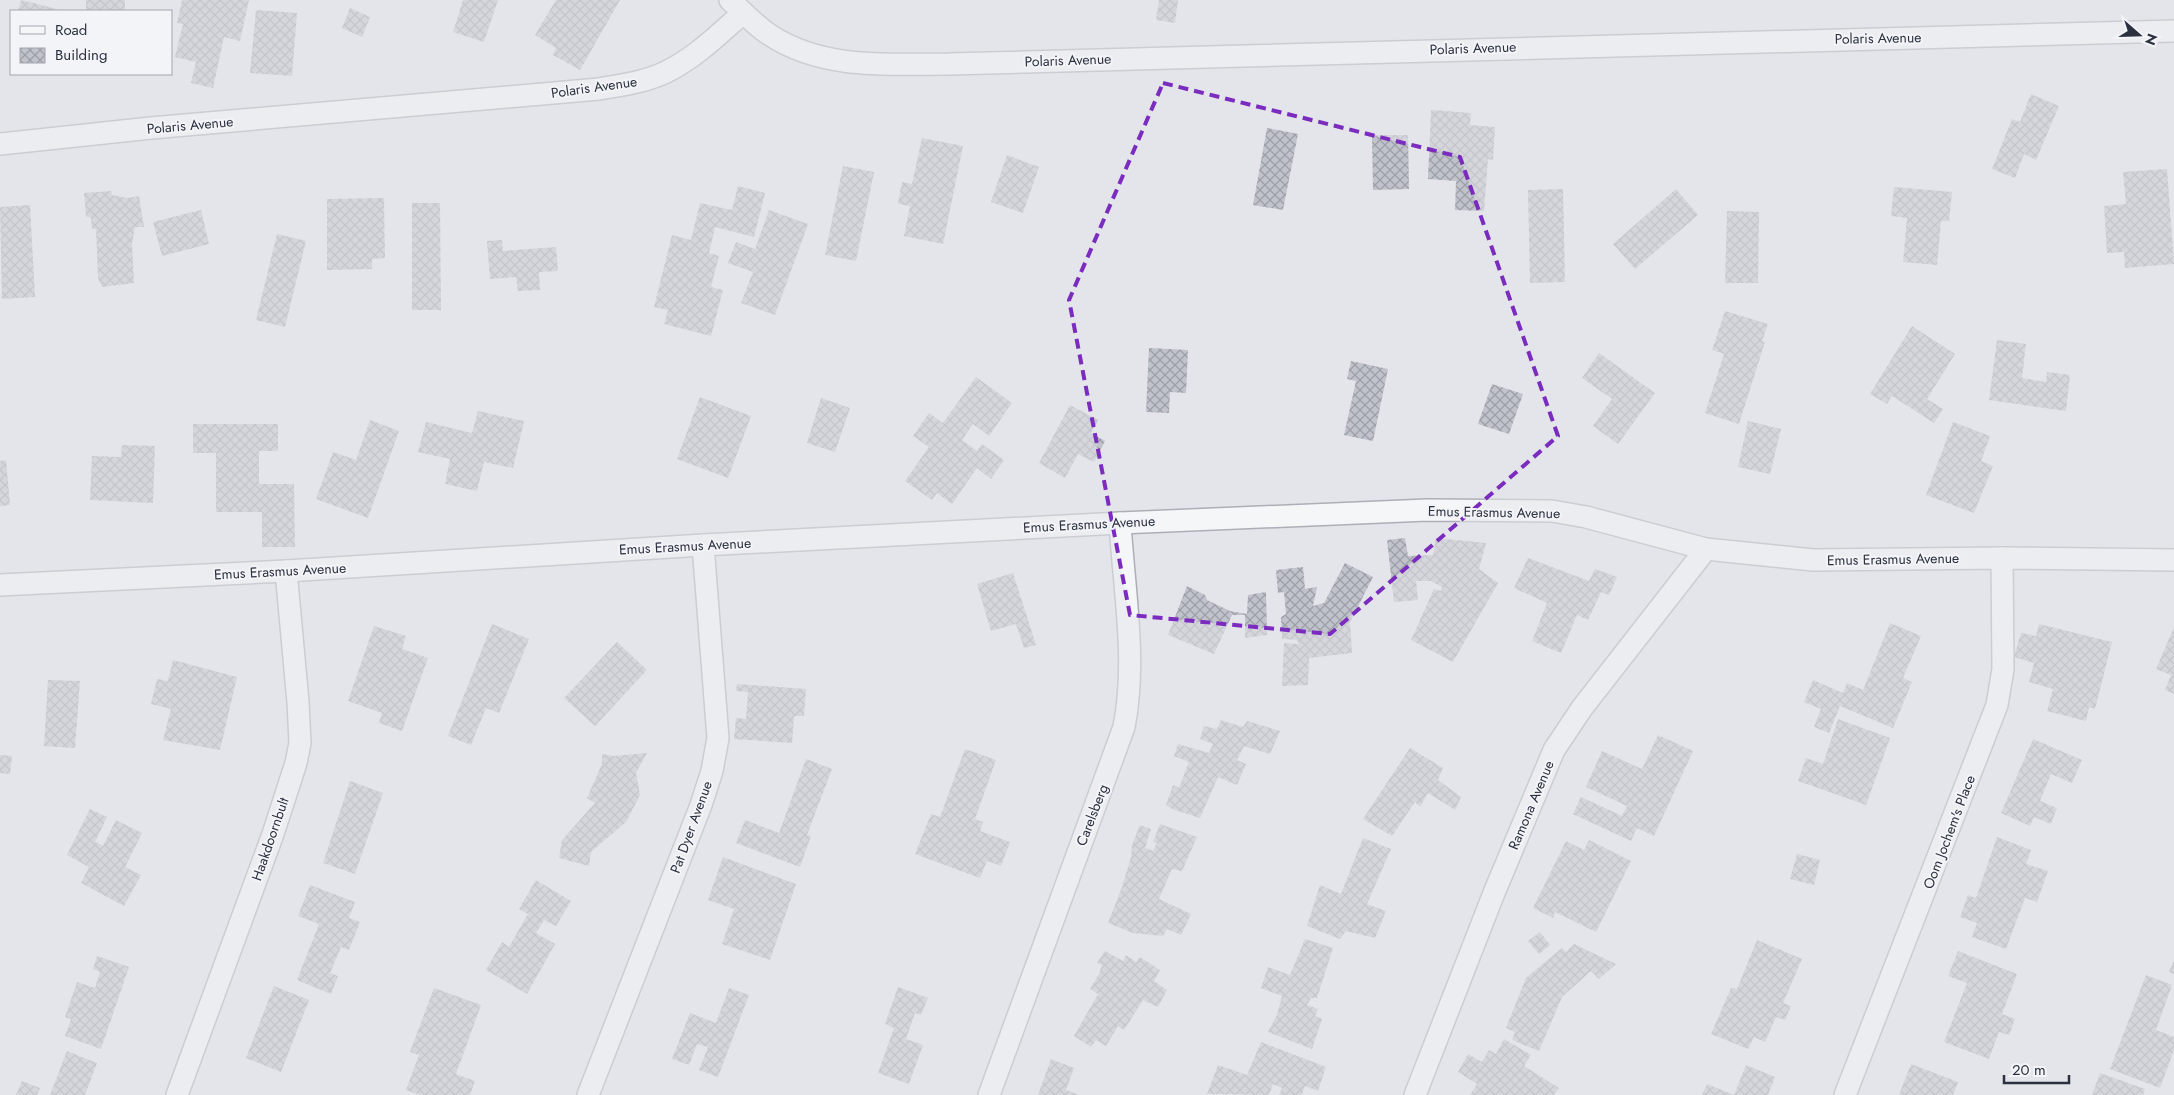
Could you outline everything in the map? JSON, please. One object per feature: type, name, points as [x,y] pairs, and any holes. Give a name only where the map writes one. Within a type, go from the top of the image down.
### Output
[{"type":"street","name":"Polaris Avenue","points":[[0,144],[151,128],[599,89],[645,80],[666,72],[708,45],[737,6],[771,36],[798,49],[830,60],[875,64],[949,64],[2174,31]]},
{"type":"street","name":"Emus Erasmus Avenue","points":[[0,585],[286,571],[702,545],[1120,523],[1427,510],[1552,511],[1586,517],[1706,549],[1813,560],[2002,558],[2174,560]]},
{"type":"street","name":"Carelsberg","points":[[989,1095],[1124,727],[1130,695],[1130,668],[1120,523]]},
{"type":"street","name":"Pat Dyer Avenue","points":[[588,1095],[701,805],[713,763],[718,738],[717,699],[702,545]]},
{"type":"street","name":"Ramona Avenue","points":[[1415,1095],[1494,893],[1554,750],[1582,708],[1706,549]]},
{"type":"street","name":"Oom Jochem's Place","points":[[1845,1095],[1998,705],[2003,669],[2002,558]]},
{"type":"street","name":"Haakdoornbult","points":[[177,1095],[273,834],[296,762],[300,743],[286,571]]},
{"type":"highlighted area","points":[[1163,83],[1460,157],[1558,436],[1330,634],[1130,615],[1069,300]]},
{"type":"building","points":[[21,0],[57,9],[56,10],[18,10]]},
{"type":"building","points":[[86,0],[125,0],[125,10],[86,10]]},
{"type":"building","points":[[182,0],[249,0],[240,41],[224,37],[213,88],[191,83],[196,62],[175,57],[183,24],[177,23]]},
{"type":"building","points":[[463,0],[498,0],[484,42],[453,32]]},
{"type":"building","points":[[556,0],[620,0],[580,70],[553,55],[556,48],[535,35]]},
{"type":"building","points":[[1159,0],[1178,0],[1175,23],[1156,20]]},
{"type":"building","points":[[350,8],[370,17],[362,37],[342,28]]},
{"type":"building","points":[[256,10],[297,13],[292,76],[250,73]]},
{"type":"building","points":[[2031,94],[2059,106],[2036,160],[2024,154],[2015,178],[1992,169],[2012,119],[2020,122]]},
{"type":"building","points":[[1431,110],[1471,113],[1470,125],[1495,127],[1493,160],[1488,159],[1484,211],[1455,210],[1456,181],[1428,179]]},
{"type":"building","points":[[1267,128],[1298,134],[1283,210],[1253,205]]},
{"type":"building","points":[[1372,135],[1408,135],[1409,189],[1373,190]]},
{"type":"building","points":[[922,138],[963,146],[943,244],[904,236],[910,206],[898,204],[902,182],[912,184]]},
{"type":"building","points":[[1007,155],[1039,167],[1023,213],[991,202]]},
{"type":"building","points":[[843,166],[874,172],[856,261],[825,255]]},
{"type":"building","points":[[2167,169],[2174,264],[2125,268],[2124,252],[2107,253],[2104,206],[2126,204],[2123,172]]},
{"type":"building","points":[[738,186],[765,193],[754,237],[715,227],[709,253],[719,256],[711,287],[723,290],[711,336],[664,324],[668,310],[654,307],[672,235],[691,240],[700,203],[732,210]]},
{"type":"building","points":[[1894,187],[1952,192],[1949,221],[1941,221],[1937,265],[1903,262],[1907,218],[1891,216]]},
{"type":"building","points":[[1563,189],[1565,282],[1530,283],[1528,190]]},
{"type":"building","points":[[1676,189],[1698,215],[1635,269],[1613,244]]},
{"type":"building","points":[[111,191],[112,195],[127,198],[139,196],[144,227],[135,227],[132,244],[134,283],[102,287],[98,278],[96,229],[92,229],[91,218],[86,216],[84,193]]},
{"type":"building","points":[[384,198],[385,258],[372,259],[372,269],[327,270],[327,199]]},
{"type":"building","points":[[412,203],[440,203],[441,310],[412,310]]},
{"type":"building","points":[[30,205],[35,297],[2,299],[0,207]]},
{"type":"building","points":[[201,210],[209,244],[162,256],[153,222]]},
{"type":"building","points":[[769,210],[808,224],[775,315],[741,303],[753,272],[728,263],[736,242],[755,249]]},
{"type":"building","points":[[1727,211],[1759,212],[1758,283],[1725,283]]},
{"type":"building","points":[[277,234],[306,241],[285,327],[256,320]]},
{"type":"building","points":[[502,240],[503,251],[556,247],[558,271],[539,272],[540,290],[518,291],[516,277],[490,279],[487,241]]},
{"type":"building","points":[[1725,311],[1768,324],[1762,341],[1765,342],[1739,424],[1705,413],[1724,354],[1712,350]]},
{"type":"building","points":[[1912,326],[1955,354],[1927,399],[1943,409],[1934,423],[1892,396],[1887,404],[1870,394]]},
{"type":"building","points":[[1997,340],[2026,344],[2022,378],[2046,382],[2047,372],[2070,375],[2066,411],[1989,400]]},
{"type":"building","points":[[1149,348],[1188,350],[1186,393],[1170,392],[1169,413],[1146,412]]},
{"type":"building","points":[[1599,353],[1655,393],[1618,444],[1593,426],[1612,399],[1582,378]]},
{"type":"building","points":[[1351,361],[1388,369],[1373,441],[1344,435],[1356,381],[1347,379]]},
{"type":"building","points":[[976,377],[1012,403],[989,436],[973,424],[962,440],[977,451],[982,444],[1004,460],[991,479],[977,468],[952,504],[937,493],[932,500],[905,481],[929,447],[913,436],[929,413],[943,423]]},
{"type":"building","points":[[1492,384],[1523,394],[1509,434],[1478,424]]},
{"type":"building","points":[[700,397],[751,416],[728,478],[677,459]]},
{"type":"building","points":[[821,398],[850,408],[835,452],[807,443]]},
{"type":"building","points":[[1070,405],[1098,420],[1091,433],[1105,441],[1094,462],[1078,454],[1065,478],[1039,463]]},
{"type":"building","points":[[478,411],[524,421],[513,468],[484,462],[477,491],[445,484],[450,459],[418,452],[426,422],[472,433]]},
{"type":"building","points":[[370,420],[399,431],[368,518],[316,499],[333,452],[356,460]]},
{"type":"building","points":[[1748,421],[1781,429],[1770,474],[1738,467]]},
{"type":"building","points":[[1953,422],[1990,436],[1981,461],[1993,466],[1974,513],[1926,495]]},
{"type":"building","points":[[193,424],[278,424],[278,451],[259,451],[259,484],[294,484],[295,547],[262,547],[262,512],[216,512],[216,453],[193,453]]},
{"type":"building","points":[[122,445],[155,446],[153,503],[90,500],[92,456],[121,457]]},
{"type":"building","points":[[6,460],[10,505],[0,506],[0,461]]},
{"type":"building","points":[[1405,538],[1408,556],[1433,555],[1436,538],[1486,543],[1479,569],[1498,583],[1453,662],[1411,640],[1434,589],[1441,591],[1442,587],[1431,581],[1416,581],[1418,600],[1394,602],[1387,540]]},
{"type":"building","points":[[1528,558],[1589,581],[1595,569],[1617,577],[1609,595],[1601,592],[1588,620],[1577,615],[1561,653],[1532,641],[1547,603],[1514,588]]},
{"type":"building","points":[[1345,563],[1373,577],[1350,622],[1352,653],[1309,658],[1308,685],[1282,686],[1284,643],[1299,644],[1297,640],[1282,639],[1281,617],[1286,614],[1284,592],[1278,593],[1276,570],[1303,567],[1305,589],[1317,587],[1313,606],[1324,603]]},
{"type":"building","points":[[1013,573],[1036,645],[1024,648],[1016,624],[991,631],[977,584]]},
{"type":"building","points":[[1187,586],[1205,595],[1207,600],[1230,611],[1247,614],[1248,595],[1266,592],[1267,635],[1245,638],[1245,615],[1232,615],[1214,654],[1168,635]]},
{"type":"building","points":[[1890,623],[1921,636],[1903,678],[1912,682],[1893,728],[1840,706],[1829,733],[1814,727],[1821,709],[1804,702],[1813,680],[1843,693],[1847,683],[1863,690]]},
{"type":"building","points":[[492,624],[529,639],[499,713],[486,708],[471,745],[448,736]]},
{"type":"building","points":[[2039,624],[2112,642],[2095,709],[2089,707],[2086,721],[2047,711],[2053,689],[2029,682],[2034,663],[2014,657],[2021,633],[2036,636]]},
{"type":"building","points":[[374,626],[406,636],[402,649],[428,658],[402,731],[379,723],[382,713],[348,701]]},
{"type":"building","points":[[2174,627],[2174,694],[2165,690],[2171,675],[2156,669]]},
{"type":"building","points":[[617,642],[647,670],[595,726],[564,698]]},
{"type":"building","points":[[173,660],[237,677],[220,750],[163,740],[171,709],[151,704],[157,679],[168,681]]},
{"type":"building","points":[[48,680],[80,681],[75,748],[44,746]]},
{"type":"building","points":[[737,684],[806,689],[804,716],[794,716],[792,743],[734,739],[736,718],[746,719],[748,692],[736,691]]},
{"type":"building","points":[[1838,719],[1890,738],[1866,805],[1798,781],[1806,758],[1823,764]]},
{"type":"building","points":[[1221,720],[1243,727],[1247,721],[1280,731],[1270,754],[1244,746],[1237,760],[1246,764],[1237,785],[1218,777],[1200,818],[1172,809],[1166,805],[1173,785],[1179,788],[1189,762],[1174,756],[1178,744],[1209,753],[1213,744],[1200,739],[1204,726],[1217,729]]},
{"type":"building","points":[[1658,735],[1693,751],[1654,836],[1637,828],[1631,841],[1573,814],[1581,797],[1622,816],[1627,806],[1586,787],[1602,751],[1642,769]]},
{"type":"building","points":[[2033,739],[2082,760],[2072,783],[2051,774],[2040,801],[2057,808],[2051,824],[2034,817],[2030,826],[2001,813]]},
{"type":"building","points":[[1410,748],[1443,768],[1438,780],[1461,797],[1455,810],[1428,793],[1420,807],[1415,802],[1392,836],[1363,819]]},
{"type":"building","points":[[965,749],[996,760],[975,819],[983,822],[980,831],[1010,842],[1001,866],[987,861],[980,878],[915,854],[931,814],[940,817]]},
{"type":"building","points":[[647,753],[636,773],[640,795],[626,822],[591,852],[589,866],[559,858],[562,840],[595,803],[587,798],[602,764],[602,754],[613,756]]},
{"type":"building","points":[[0,755],[12,756],[10,774],[0,773]]},
{"type":"building","points":[[806,759],[832,769],[807,835],[811,836],[800,867],[736,843],[745,820],[779,833]]},
{"type":"building","points":[[350,781],[383,793],[355,874],[323,863]]},
{"type":"building","points":[[90,809],[107,817],[95,842],[103,846],[116,820],[142,833],[125,867],[141,875],[124,906],[81,883],[89,867],[67,855]]},
{"type":"building","points":[[1160,824],[1197,837],[1182,871],[1172,869],[1159,899],[1191,914],[1181,935],[1167,929],[1163,936],[1133,933],[1108,923],[1122,887],[1131,857],[1132,845],[1140,825],[1151,829],[1145,848],[1153,851],[1157,843],[1153,842]]},
{"type":"building","points":[[1997,837],[2031,850],[2026,864],[2048,871],[2037,902],[2025,898],[2006,949],[1972,937],[1977,923],[1960,917],[1968,895],[1976,898]]},
{"type":"building","points":[[1363,838],[1391,849],[1367,904],[1386,911],[1375,938],[1346,931],[1340,939],[1307,926],[1320,885],[1341,894]]},
{"type":"building","points":[[1589,840],[1631,861],[1596,932],[1555,912],[1553,918],[1533,908],[1566,841],[1584,850]]},
{"type":"building","points":[[1797,854],[1820,860],[1814,885],[1790,879]]},
{"type":"building","points":[[723,857],[796,884],[770,960],[722,944],[734,909],[708,900]]},
{"type":"building","points":[[536,880],[571,901],[556,926],[544,920],[536,933],[555,944],[527,994],[486,970],[502,942],[509,947],[528,914],[519,909]]},
{"type":"building","points":[[310,885],[355,902],[349,918],[360,922],[349,950],[341,947],[330,973],[338,976],[331,994],[297,980],[319,924],[298,916]]},
{"type":"building","points":[[1540,932],[1550,945],[1539,954],[1528,941]]},
{"type":"building","points":[[1305,939],[1333,948],[1317,998],[1311,998],[1307,1005],[1318,1009],[1315,1016],[1322,1019],[1312,1049],[1268,1032],[1277,1015],[1282,996],[1261,988],[1268,967],[1290,975]]},
{"type":"building","points":[[1757,940],[1802,959],[1783,1003],[1791,1006],[1785,1020],[1776,1017],[1765,1042],[1754,1037],[1748,1049],[1711,1034],[1731,988],[1737,989]]},
{"type":"building","points":[[1574,944],[1616,964],[1599,979],[1591,971],[1562,997],[1539,1051],[1512,1040],[1515,1032],[1506,1028],[1526,978],[1562,948],[1566,952]]},
{"type":"building","points":[[1105,951],[1123,961],[1126,955],[1136,962],[1140,957],[1160,970],[1154,981],[1167,990],[1158,1007],[1143,1000],[1124,1030],[1118,1026],[1106,1046],[1096,1040],[1091,1047],[1074,1036],[1098,994],[1090,989],[1102,965],[1097,963]]},
{"type":"building","points":[[1958,951],[2017,974],[2002,1014],[2015,1019],[2009,1035],[1999,1032],[1989,1059],[1944,1042],[1967,983],[1948,976]]},
{"type":"building","points":[[97,956],[129,967],[101,1049],[65,1036],[71,1019],[65,1017],[77,982],[95,988],[100,972],[93,969]]},
{"type":"building","points":[[2174,960],[2174,974],[2169,972]]},
{"type":"building","points":[[2146,975],[2172,985],[2156,1030],[2174,1037],[2174,1050],[2160,1088],[2110,1069]]},
{"type":"building","points":[[274,986],[309,1000],[281,1072],[246,1058]]},
{"type":"building","points":[[898,987],[928,998],[921,1015],[915,1013],[906,1039],[923,1045],[909,1084],[878,1073],[894,1028],[885,1024]]},
{"type":"building","points":[[434,988],[481,1005],[456,1074],[475,1081],[470,1095],[420,1095],[406,1090],[419,1055],[410,1052]]},
{"type":"building","points":[[729,988],[749,995],[718,1077],[699,1070],[708,1047],[697,1044],[689,1065],[672,1059],[690,1013],[716,1023]]},
{"type":"building","points":[[1504,1039],[1531,1055],[1524,1066],[1559,1088],[1554,1095],[1470,1095],[1477,1084],[1458,1072],[1468,1054],[1482,1062],[1489,1050],[1496,1054]]},
{"type":"building","points":[[1261,1042],[1326,1067],[1318,1091],[1305,1086],[1302,1095],[1279,1095],[1282,1088],[1273,1084],[1269,1095],[1207,1094],[1218,1065],[1247,1075]]},
{"type":"building","points":[[67,1051],[97,1063],[85,1095],[50,1095]]},
{"type":"building","points":[[1051,1059],[1074,1068],[1066,1090],[1079,1095],[1038,1095]]},
{"type":"building","points":[[1911,1064],[1958,1082],[1953,1095],[1899,1095]]},
{"type":"building","points":[[1746,1065],[1775,1077],[1768,1095],[1734,1095]]},
{"type":"building","points":[[2100,1073],[2145,1089],[2143,1095],[2092,1095]]},
{"type":"building","points":[[22,1081],[40,1088],[37,1095],[16,1095]]},
{"type":"building","points":[[1707,1084],[1734,1095],[1702,1095]]}]
